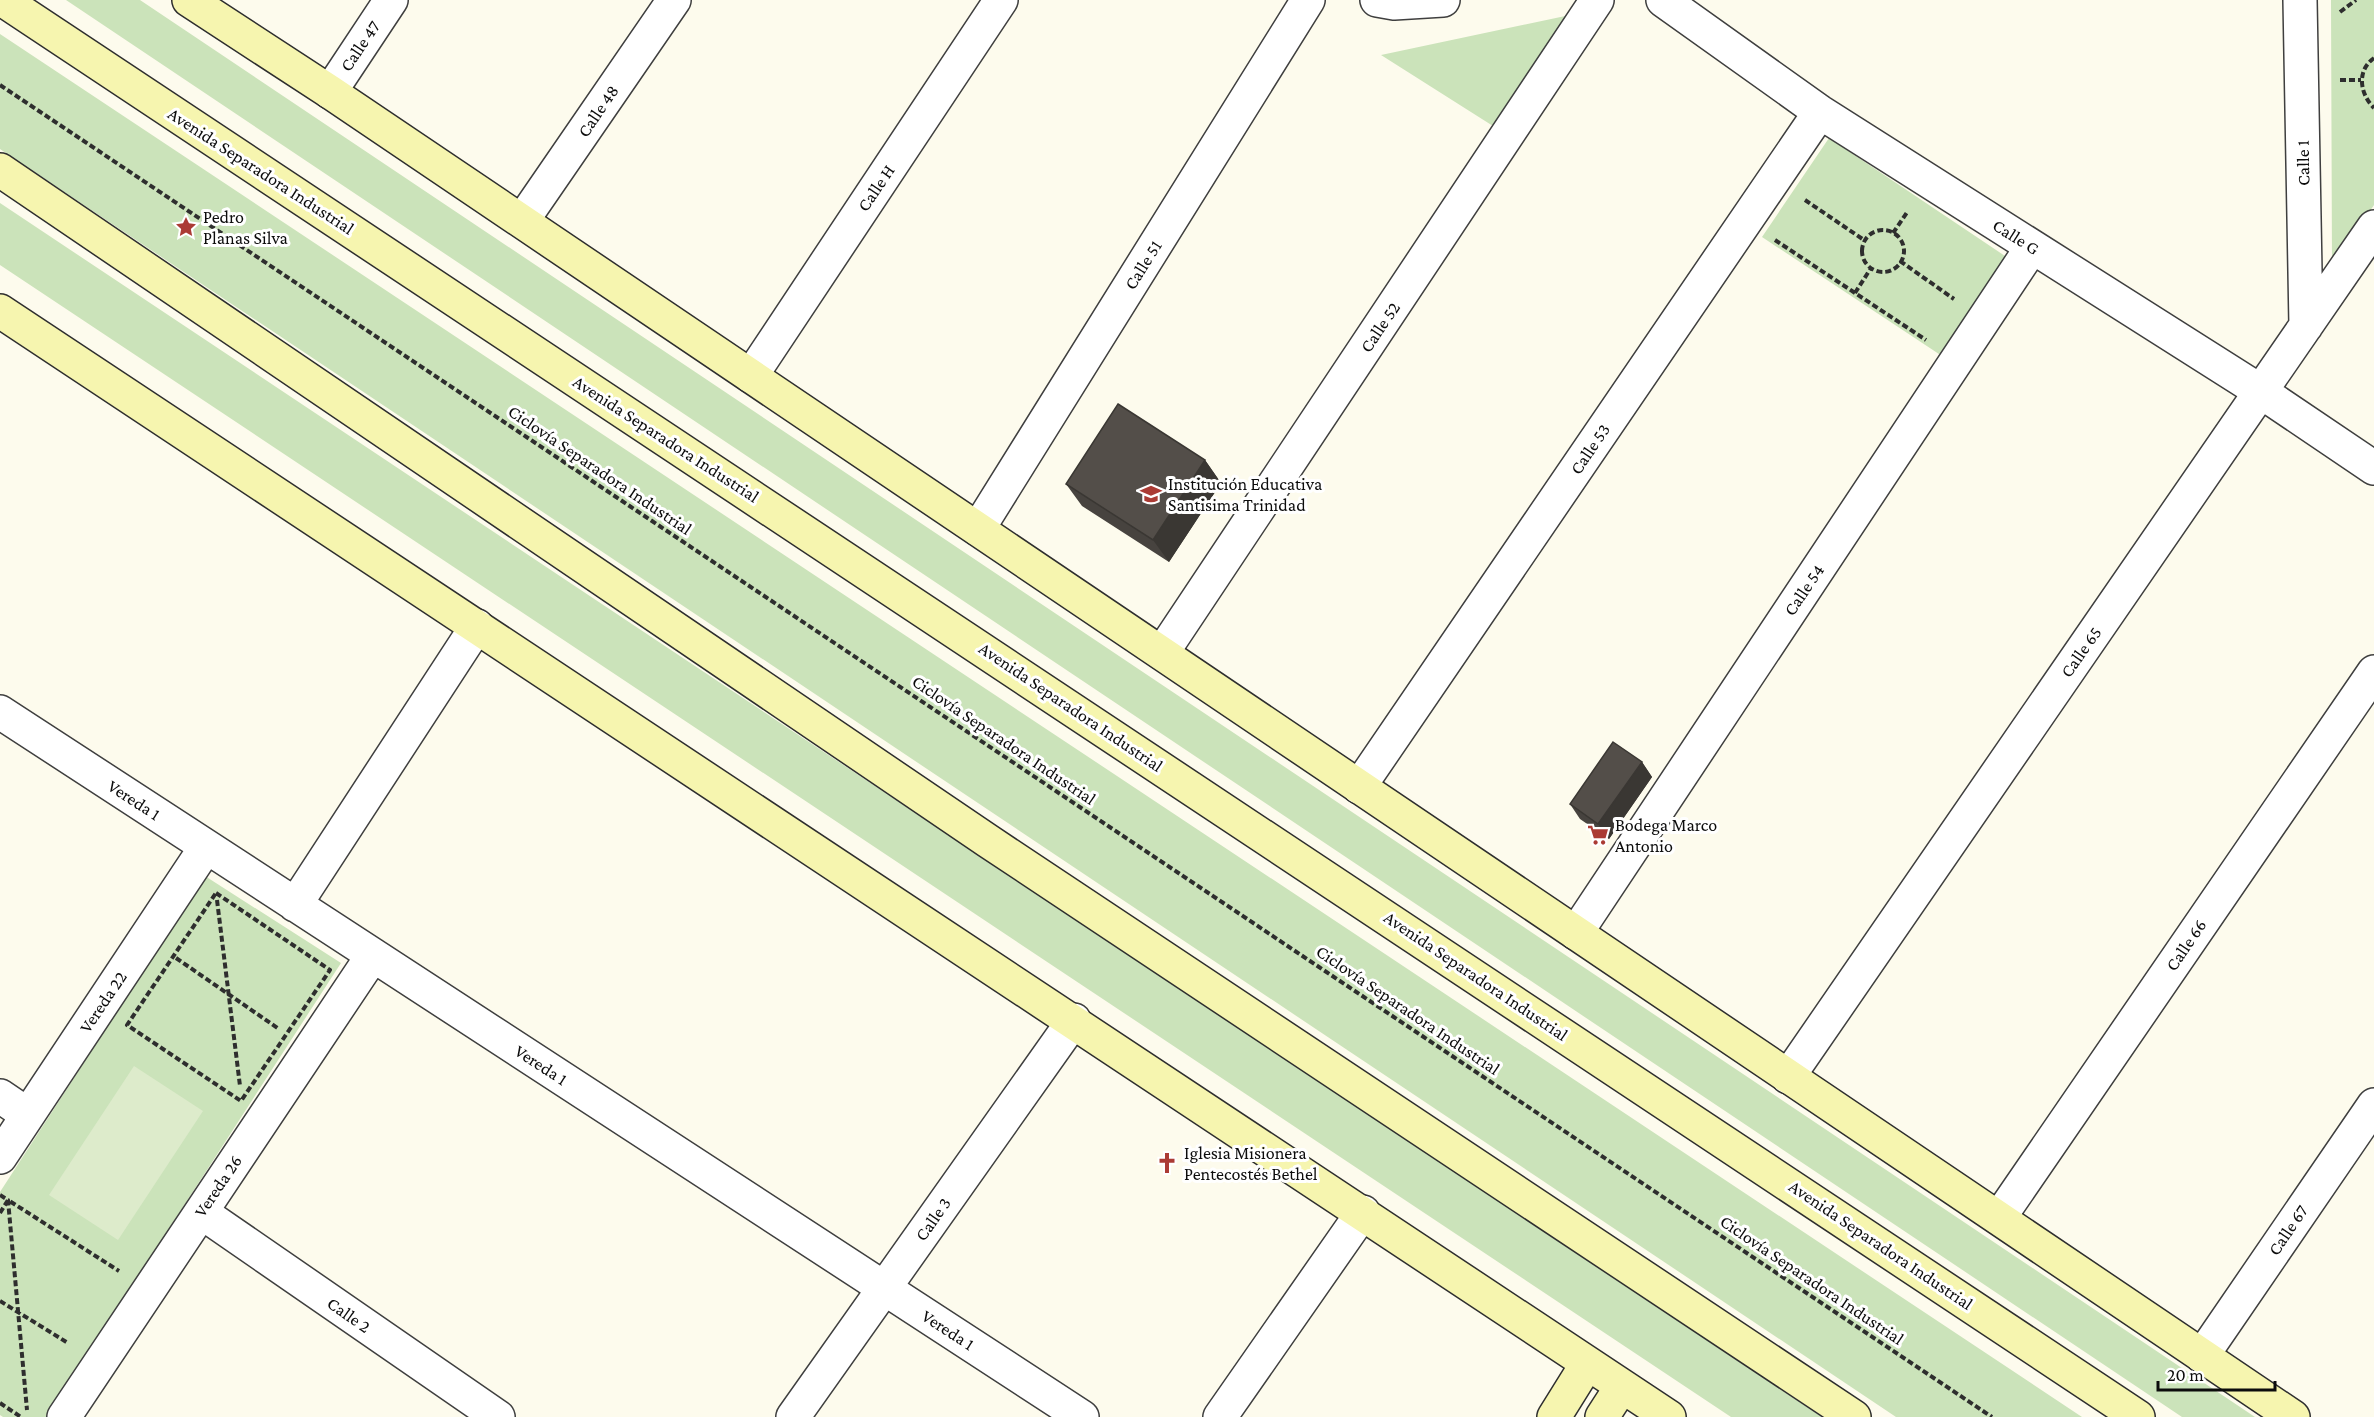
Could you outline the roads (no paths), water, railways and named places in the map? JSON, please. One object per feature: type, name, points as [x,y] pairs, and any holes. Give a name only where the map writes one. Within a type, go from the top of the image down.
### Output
[{"type":"main road","name":"Avenida Separadora Industrial","points":[[3,0],[2138,1417]]},
{"type":"main road","points":[[189,0],[330,92],[2293,1417]]},
{"type":"main road","points":[[0,170],[988,841],[1854,1417]]},
{"type":"main road","points":[[0,311],[1074,1020],[1669,1417]]},
{"type":"main road","points":[[1554,1417],[1587,1364]]},
{"type":"main road","points":[[1602,1417],[1622,1386]]},
{"type":"street","name":"Calle 47","points":[[330,92],[391,0]]},
{"type":"street","name":"Calle 48","points":[[522,222],[674,0]]},
{"type":"street","name":"Calle H","points":[[751,376],[1001,0]]},
{"type":"street","name":"Calle 51","points":[[978,529],[1308,0]]},
{"type":"street","points":[[1377,0],[1394,3],[1443,0]]},
{"type":"street","name":"Calle 52","points":[[1162,653],[1597,0]]},
{"type":"street","name":"Calle G","points":[[1663,0],[1820,112],[2260,391],[2374,468]]},
{"type":"street","name":"Calle 1","points":[[2300,0],[2306,326]]},
{"type":"street","name":"Calle 53","points":[[1359,787],[1820,112]]},
{"type":"street","name":"Calle 65","points":[[1788,1077],[2374,226]]},
{"type":"street","name":"Calle 54","points":[[1576,933],[2032,247]]},
{"type":"street","points":[[295,905],[477,626]]},
{"type":"street","name":"Calle 66","points":[[1999,1218],[2374,672]]},
{"type":"street","name":"Vereda 1","points":[[0,712],[1083,1417]]},
{"type":"street","name":"Vereda 22","points":[[0,1157],[207,847]]},
{"type":"street","name":"Vereda 26","points":[[64,1417],[373,955]]},
{"type":"street","name":"Calle 3","points":[[793,1417],[1074,1020]]},
{"type":"street","points":[[0,1096],[28,1115]]},
{"type":"street","name":"Calle 67","points":[[2202,1356],[2374,1105]]},
{"type":"street","name":"Calle 2","points":[[201,1212],[498,1417]]},
{"type":"street","points":[[1220,1417],[1363,1212]]},
{"type":"place","name":"Pedro Planas Silva","points":[[186,227]]},
{"type":"place","name":"Institución Educativa Santisima Trinidad","points":[[1151,494]]},
{"type":"place","name":"Bodega Marco Antonio","points":[[1598,835]]},
{"type":"place","name":"Iglesia Misionera Pentecostés Bethel","points":[[1167,1163]]}]
